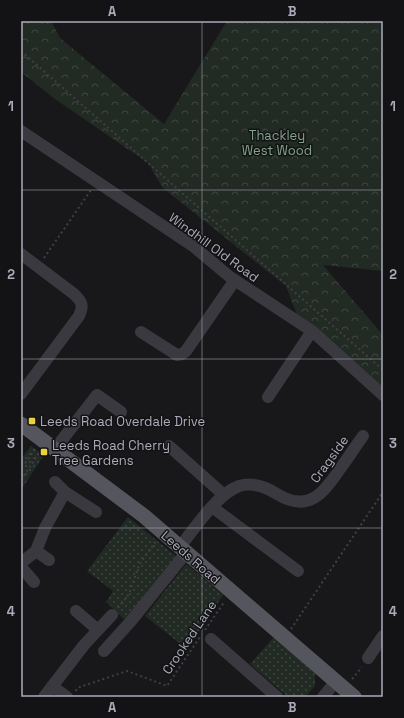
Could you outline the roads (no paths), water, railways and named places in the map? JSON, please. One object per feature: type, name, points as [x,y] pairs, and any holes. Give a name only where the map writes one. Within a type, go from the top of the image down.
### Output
[{"type":"main road","name":"Leeds Road","points":[[21,424],[144,516],[345,689]]},
{"type":"street","name":"Windhill Old Road","points":[[21,131],[193,246],[234,280],[312,331],[383,396]]},
{"type":"street","points":[[21,254],[74,294],[81,301],[83,308],[79,316],[21,394]]},
{"type":"street","points":[[141,332],[177,355],[182,354],[186,351],[234,280]]},
{"type":"street","points":[[268,396],[312,331]]},
{"type":"street","points":[[48,443],[97,395],[121,412]]},
{"type":"street","name":"Cragside","points":[[104,651],[131,621],[183,550],[212,507],[224,495],[239,486],[251,485],[263,487],[286,500],[297,502],[308,500],[320,495],[328,487],[363,436]]},
{"type":"street","points":[[169,446],[224,495]]},
{"type":"street","points":[[55,482],[65,492],[96,512]]},
{"type":"street","points":[[21,563],[36,551],[45,528],[65,492]]},
{"type":"street","points":[[212,507],[298,571]]},
{"type":"street","points":[[36,551],[49,560]]},
{"type":"street","points":[[21,567],[34,582]]},
{"type":"street","points":[[76,611],[98,630]]},
{"type":"street","points":[[44,697],[84,645],[112,615]]},
{"type":"street","points":[[368,658],[383,636]]},
{"type":"street","points":[[211,639],[277,697]]},
{"type":"street","points":[[52,686],[71,695]]},
{"type":"street","points":[[323,697],[345,689]]},
{"type":"place","name":"Leeds Road Overdale Drive","points":[[32,421]]},
{"type":"place","name":"Leeds Road Cherry Tree Gardens","points":[[44,452]]},
{"type":"park label","name":"Thackley West Wood","points":[[277,142]]}]
